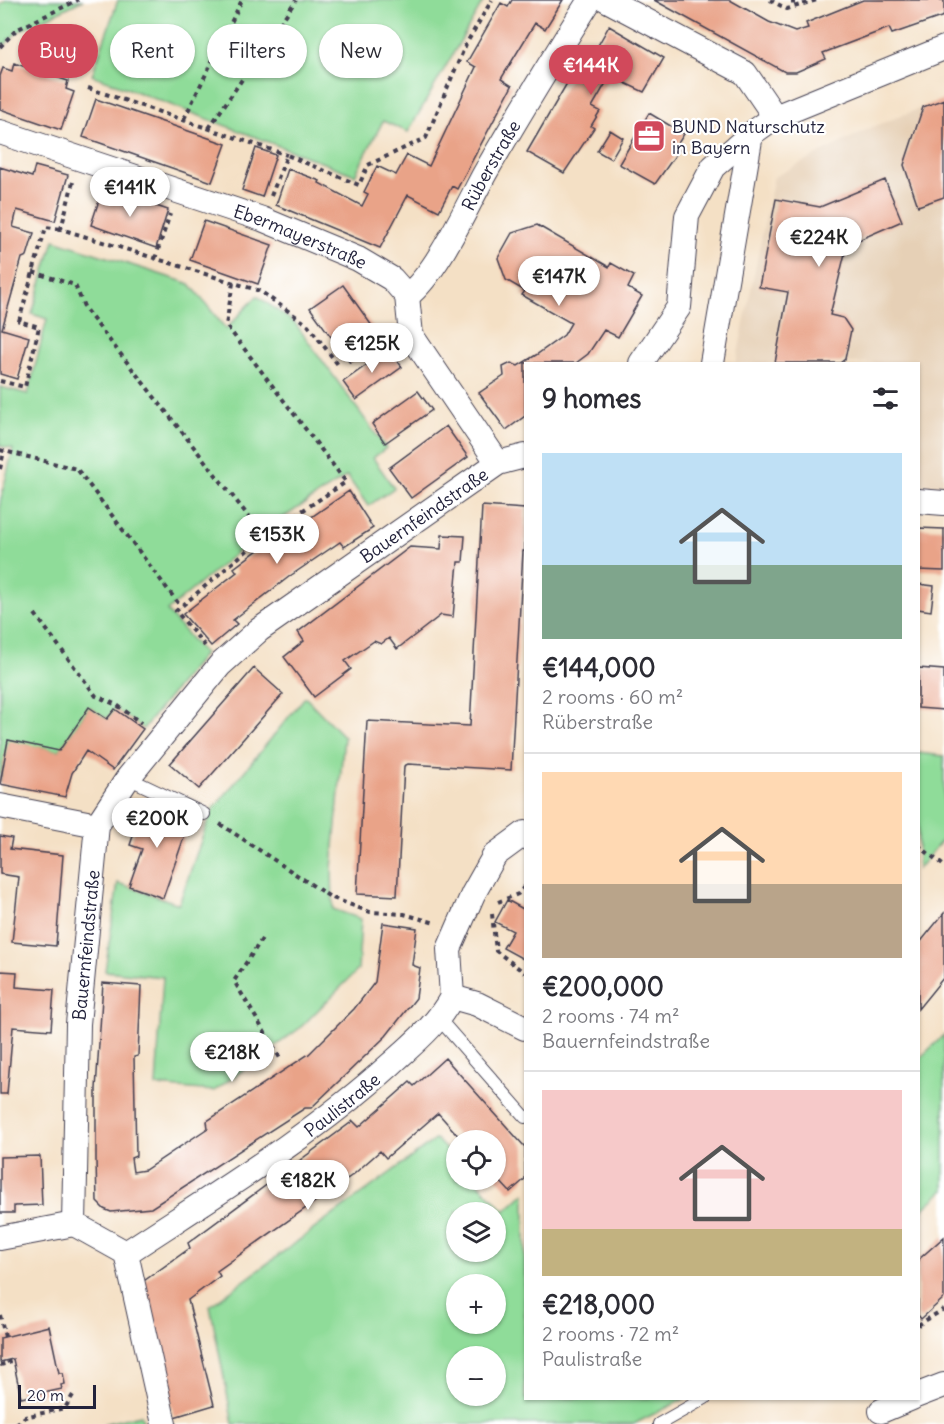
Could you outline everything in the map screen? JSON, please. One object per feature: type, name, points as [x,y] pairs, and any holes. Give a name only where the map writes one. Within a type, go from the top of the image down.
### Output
[{"type":"street","name":"Rüberstraße","points":[[407,296],[418,287],[437,258],[522,109],[590,0]]},
{"type":"street","points":[[607,0],[745,73],[775,117]]},
{"type":"street","points":[[642,362],[679,307],[687,216],[713,167],[751,134],[775,117],[944,48]]},
{"type":"street","name":"Ebermayerstraße","points":[[0,132],[262,219],[358,259],[392,279],[407,296]]},
{"type":"street","points":[[712,362],[751,134]]},
{"type":"street","points":[[407,296],[411,335],[498,463]]},
{"type":"street","name":"Bauernfeindstraße","points":[[74,1224],[78,1024],[97,825],[129,778],[220,664],[258,630],[498,463],[524,456]]},
{"type":"street","points":[[920,501],[944,503]]},
{"type":"street","points":[[0,806],[97,825]]},
{"type":"street","points":[[524,834],[495,855],[473,894],[449,950],[452,997],[477,1004],[524,1028]]},
{"type":"street","name":"Paulistraße","points":[[126,1253],[284,1150],[369,1084],[440,1020],[452,997]]},
{"type":"street","points":[[0,1238],[74,1224],[126,1253],[164,1424]]},
{"type":"street","points":[[920,1394],[944,1385]]},
{"type":"street","points":[[879,1411],[907,1400]]},
{"type":"lane","points":[[129,778],[204,814]]},
{"type":"lane","points":[[440,1020],[524,1116]]},
{"type":"lane","points":[[659,1424],[701,1400]]},
{"type":"path","points":[[0,46],[16,30],[78,0]]},
{"type":"path","points":[[184,119],[242,0]]},
{"type":"path","points":[[209,128],[296,0]]},
{"type":"path","points":[[88,88],[286,155],[359,184],[368,165],[426,138],[466,44],[492,0]]},
{"type":"path","points":[[770,0],[787,9],[818,0]]},
{"type":"path","points":[[793,0],[793,7]]},
{"type":"path","points":[[262,219],[286,155]]},
{"type":"path","points":[[61,229],[80,158]]},
{"type":"path","points":[[155,259],[178,191]]},
{"type":"path","points":[[0,381],[25,387],[39,327],[19,321],[46,227],[61,229],[260,291],[308,325],[339,366]]},
{"type":"path","points":[[33,272],[75,285],[85,309],[264,536]]},
{"type":"path","points":[[220,664],[176,611],[264,536],[346,482],[226,325],[233,283]]},
{"type":"path","points":[[0,469],[2,451],[77,469],[181,607]]},
{"type":"path","points":[[35,614],[96,696],[117,705],[162,737]]},
{"type":"path","points":[[204,814],[330,897],[370,912],[404,915],[457,929]]},
{"type":"path","points":[[920,847],[944,866]]},
{"type":"path","points":[[524,887],[518,894],[491,905],[496,951],[524,972]]},
{"type":"path","points":[[262,939],[234,981],[280,1058]]},
{"type":"path","points":[[920,1324],[944,1309]]},
{"type":"path","points":[[0,1315],[5,1337]]},
{"type":"path","points":[[0,1365],[9,1363],[8,1360]]},
{"type":"path","points":[[16,1424],[25,1418],[65,1408],[73,1395]]},
{"type":"shaded area","points":[[944,99],[944,490],[920,488],[920,362],[736,362],[774,177],[870,128]]},
{"type":"green space","points":[[7,0],[83,0],[34,24],[18,24],[18,32],[0,50],[0,5]]},
{"type":"green space","points":[[118,0],[484,0],[408,132],[383,121],[355,175],[98,77],[98,58]]},
{"type":"green space","points":[[54,240],[190,284],[226,329],[257,296],[295,323],[386,448],[373,458],[394,488],[368,506],[347,476],[261,532],[167,611],[204,654],[143,729],[115,709],[107,719],[89,707],[59,751],[8,741],[0,784],[0,502],[13,449],[0,446],[0,387],[28,394],[47,319],[32,314]]},
{"type":"green space","points":[[305,697],[344,737],[332,868],[333,909],[361,919],[358,970],[300,1028],[214,1091],[156,1086],[163,977],[105,971],[118,883],[179,904],[211,812]]},
{"type":"green space","points":[[920,753],[944,756],[944,838],[920,867]]},
{"type":"green space","points":[[944,1035],[944,1190],[920,1212],[920,1058]]},
{"type":"green space","points":[[436,1139],[446,1150],[446,1190],[485,1190],[496,1202],[446,1202],[446,1262],[506,1262],[506,1210],[524,1194],[524,1400],[682,1400],[634,1424],[233,1424],[210,1306]]},
{"type":"green space","points":[[141,1415],[144,1424],[103,1424]]},
{"type":"building","points":[[512,0],[563,0],[545,29],[535,23],[501,79],[512,86],[457,189],[452,186],[439,211],[408,195],[380,248],[276,205],[288,169],[320,181],[319,183],[362,206],[368,194],[364,192],[377,166],[396,175],[407,155],[429,166],[476,67],[467,62],[501,3],[508,7]]},
{"type":"building","points":[[654,0],[730,0],[769,22],[795,32],[808,28],[806,23],[863,0],[944,0],[944,16],[892,34],[889,28],[823,53],[826,59],[796,72],[785,72]]},
{"type":"building","points":[[609,26],[664,58],[644,92],[610,76],[592,107],[600,111],[591,126],[594,128],[564,173],[527,152],[581,59],[588,63]]},
{"type":"building","points":[[14,63],[18,64],[18,78],[59,78],[68,81],[66,89],[74,92],[61,130],[0,109],[0,76],[3,68],[12,71]]},
{"type":"building","points":[[96,99],[226,144],[212,182],[83,137]]},
{"type":"building","points":[[944,99],[944,197],[918,206],[904,165],[923,107]]},
{"type":"building","points":[[649,113],[684,134],[675,148],[679,150],[655,184],[619,164]]},
{"type":"building","points":[[610,130],[623,138],[611,159],[597,151]]},
{"type":"building","points":[[256,148],[276,155],[262,197],[242,190]]},
{"type":"building","points":[[35,166],[68,175],[55,221],[17,210],[13,227],[34,233],[27,256],[22,258],[2,329],[29,337],[17,379],[0,374],[0,167],[32,177]]},
{"type":"building","points":[[885,180],[902,221],[847,245],[830,315],[843,318],[851,330],[845,359],[841,362],[775,362],[788,292],[759,287],[776,199],[820,207]]},
{"type":"building","points":[[103,188],[168,210],[156,248],[91,225]]},
{"type":"building","points":[[204,221],[272,245],[258,284],[190,260]]},
{"type":"building","points":[[537,225],[609,267],[611,263],[634,276],[628,288],[642,296],[618,337],[604,330],[588,354],[577,362],[525,362],[564,335],[571,323],[522,295],[525,291],[506,280],[498,258],[512,233]]},
{"type":"building","points":[[343,285],[382,340],[350,363],[310,308]]},
{"type":"building","points":[[389,349],[402,367],[356,400],[343,382]]},
{"type":"building","points":[[524,362],[524,417],[506,430],[479,393],[504,376],[503,367],[511,363],[518,366]]},
{"type":"building","points":[[418,391],[432,410],[385,443],[372,424]]},
{"type":"building","points":[[446,426],[468,457],[411,498],[389,468]]},
{"type":"building","points":[[349,491],[373,528],[344,547],[340,542],[290,576],[233,620],[237,624],[211,646],[183,614],[237,572],[234,568],[294,523],[297,527]]},
{"type":"building","points":[[482,506],[524,509],[524,551],[511,770],[408,764],[404,766],[397,896],[357,894],[367,721],[470,726]]},
{"type":"building","points":[[920,528],[944,529],[944,571],[920,570]]},
{"type":"building","points":[[442,535],[465,536],[463,562],[458,562],[453,617],[441,615],[397,649],[389,638],[381,644],[374,641],[345,661],[351,669],[314,697],[284,657],[304,641],[298,632],[410,547],[441,549]]},
{"type":"building","points":[[920,584],[934,586],[931,611],[920,609]]},
{"type":"building","points":[[254,668],[283,694],[199,789],[170,764]]},
{"type":"building","points":[[920,668],[944,670],[944,710],[920,708]]},
{"type":"building","points":[[89,707],[107,719],[115,709],[143,729],[113,770],[86,751],[72,773],[65,797],[0,784],[8,740],[59,751]]},
{"type":"building","points":[[144,804],[190,820],[163,898],[129,886],[142,849],[130,845]]},
{"type":"building","points":[[0,836],[12,838],[10,849],[63,855],[56,946],[12,942],[19,877],[0,874]]},
{"type":"building","points":[[507,900],[524,909],[524,959],[503,948],[513,931],[495,922]]},
{"type":"building","points":[[944,913],[944,977],[920,1007],[920,943]]},
{"type":"building","points":[[383,923],[417,928],[412,965],[420,968],[416,998],[386,1036],[311,1108],[305,1108],[151,1208],[111,1212],[97,1202],[96,1089],[103,983],[141,986],[138,1056],[134,1057],[136,1156],[131,1158],[133,1172],[145,1170],[208,1128],[207,1121],[309,1054],[354,1009],[375,982]]},
{"type":"building","points":[[0,971],[17,972],[16,987],[54,990],[51,1030],[13,1027],[7,1094],[0,1094]]},
{"type":"building","points":[[445,1058],[524,1146],[524,1180],[510,1192],[506,1188],[506,1130],[453,1130],[438,1113],[386,1158],[380,1151],[354,1174],[217,1271],[220,1276],[188,1300],[214,1405],[174,1417],[141,1283],[190,1248],[188,1243],[353,1121],[359,1127],[410,1082],[414,1086]]},
{"type":"building","points":[[40,1156],[42,1205],[14,1206],[14,1213],[0,1213],[0,1157]]},
{"type":"building","points":[[944,1237],[944,1298],[921,1319],[920,1318],[920,1258]]},
{"type":"building","points":[[49,1326],[59,1373],[63,1373],[65,1384],[61,1385],[62,1389],[21,1398],[13,1359],[0,1362],[0,1338]]},
{"type":"place","name":"BUND Naturschutz in Bayern","points":[[649,136]]}]
